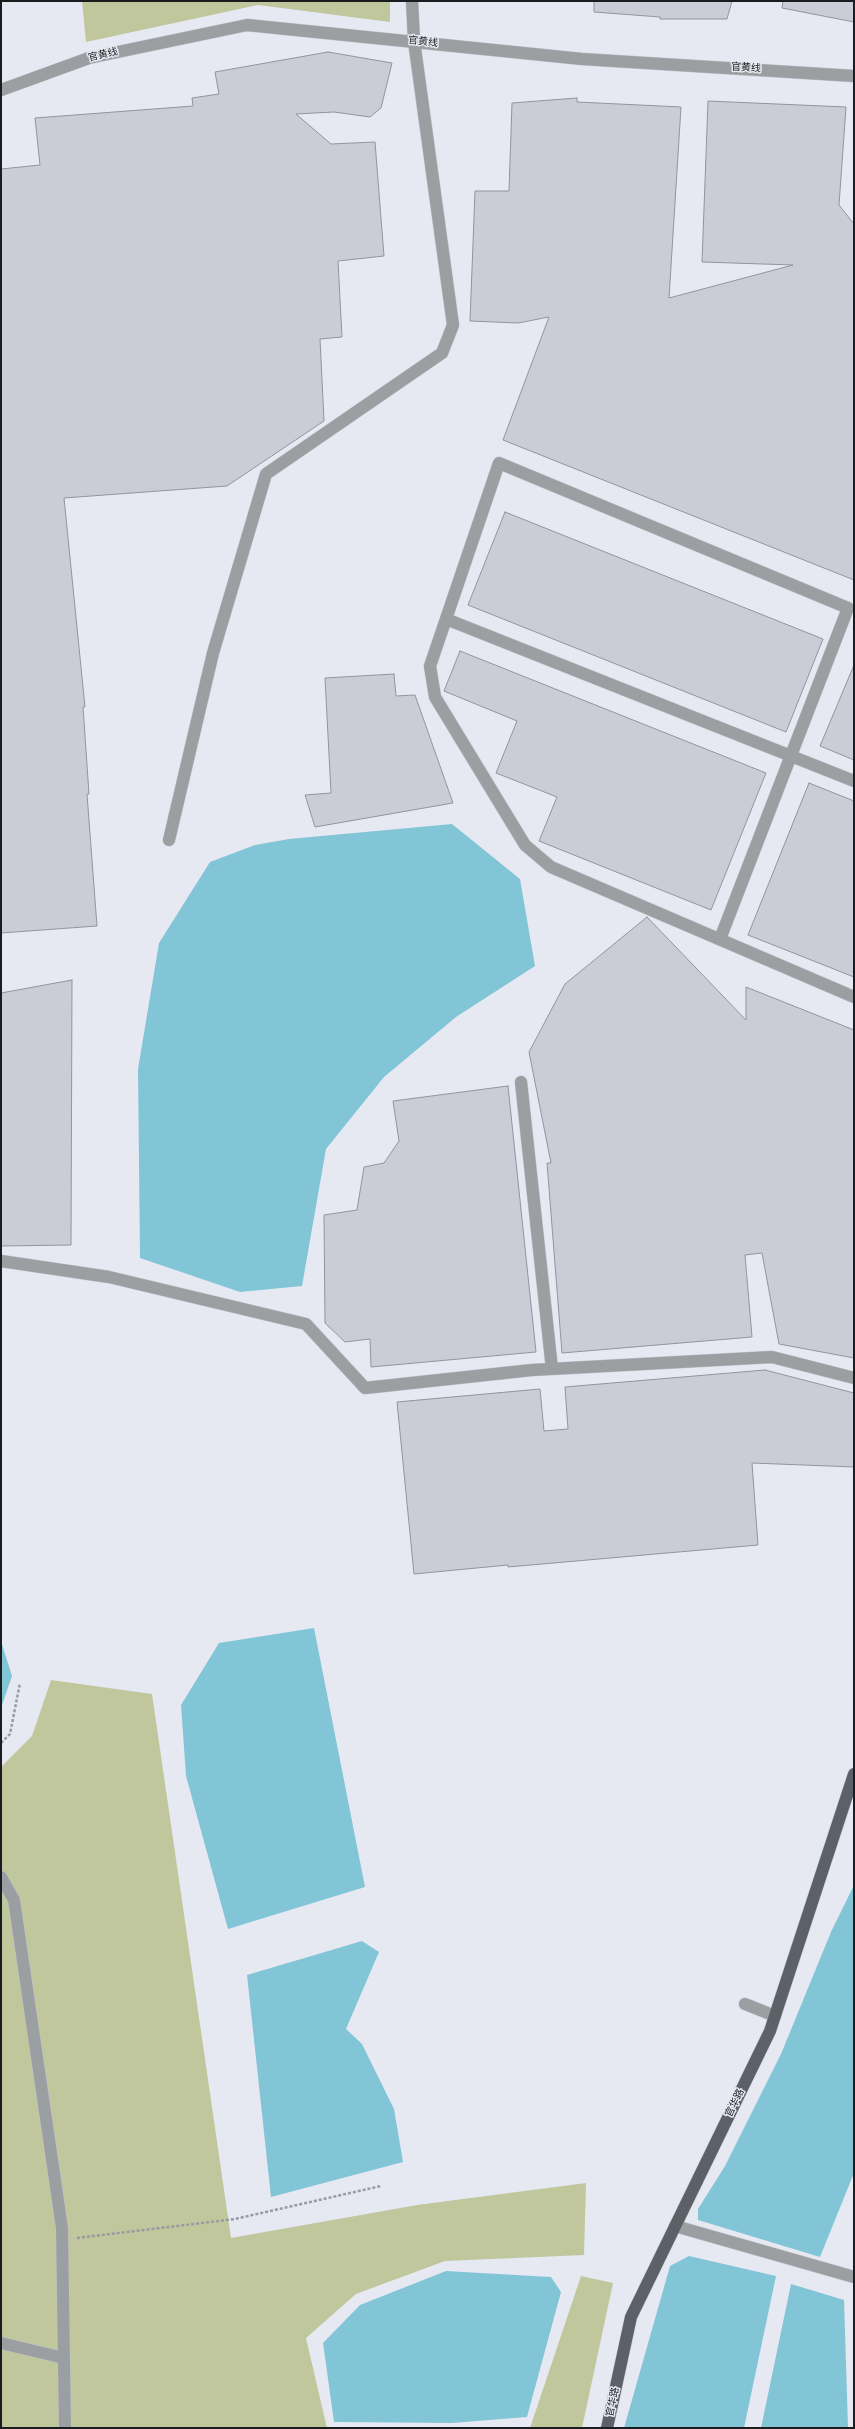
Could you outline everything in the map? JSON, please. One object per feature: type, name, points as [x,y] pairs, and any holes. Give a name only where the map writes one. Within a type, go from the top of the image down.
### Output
[{"type":"main road","name":"官华路","points":[[607,2428],[631,2317],[770,2031],[854,1774]]},
{"type":"street","points":[[169,840],[213,653],[266,474],[442,353],[453,325],[414,41],[412,1]]},
{"type":"street","name":"官黄线","points":[[1,90],[89,58],[247,25],[582,59],[854,76]]},
{"type":"street","points":[[720,939],[848,608],[499,463],[430,666],[435,697],[525,845],[551,867],[854,997]]},
{"type":"street","points":[[446,619],[854,781]]},
{"type":"street","points":[[521,1082],[552,1369]]},
{"type":"street","points":[[1,1261],[109,1277],[306,1324],[365,1388],[552,1369],[772,1357],[854,1378]]},
{"type":"street","points":[[1,1877],[14,1900],[62,2239],[65,2428]]},
{"type":"street","points":[[745,2004],[775,2016]]},
{"type":"street","points":[[675,2226],[854,2277]]},
{"type":"street","points":[[1,2343],[64,2358]]},
{"type":"path","points":[[1,1743],[10,1734],[20,1683]]},
{"type":"path","points":[[62,2239],[235,2219],[381,2186]]},
{"type":"green space","points":[[82,1],[390,1],[390,22],[258,5],[86,42]]},
{"type":"green space","points":[[51,1680],[152,1694],[231,2238],[417,2205],[586,2183],[584,2255],[445,2261],[356,2294],[306,2338],[327,2428],[1,2428],[1,1767],[32,1736]]},
{"type":"green space","points":[[581,2276],[613,2283],[582,2428],[530,2428]]},
{"type":"water","points":[[452,824],[520,879],[535,966],[456,1017],[384,1077],[326,1149],[302,1286],[240,1292],[140,1258],[138,1069],[159,943],[210,862],[255,845],[289,839]]},
{"type":"water","points":[[314,1628],[365,1887],[228,1929],[186,1776],[181,1705],[219,1643]]},
{"type":"water","points":[[1,1641],[12,1676],[1,1708]]},
{"type":"water","points":[[854,1885],[854,2173],[820,2257],[698,2220],[698,2209],[725,2166],[781,2054],[831,1932]]},
{"type":"water","points":[[362,1941],[379,1952],[346,2029],[362,2044],[394,2109],[403,2162],[271,2197],[247,1975]]},
{"type":"water","points":[[689,2256],[776,2276],[744,2428],[624,2428],[670,2266]]},
{"type":"water","points":[[446,2271],[551,2277],[561,2292],[527,2417],[452,2423],[334,2422],[323,2343],[360,2305]]},
{"type":"water","points":[[791,2284],[844,2300],[848,2428],[761,2428]]},
{"type":"building","points":[[594,1],[732,1],[727,19],[660,19],[660,17],[594,12]]},
{"type":"building","points":[[783,1],[854,1],[854,22],[782,8]]},
{"type":"building","points":[[328,52],[392,63],[381,108],[370,117],[334,112],[296,114],[331,144],[375,142],[384,256],[338,261],[342,337],[320,339],[324,421],[227,486],[64,498],[85,707],[83,707],[89,794],[87,794],[97,926],[1,933],[1,169],[40,165],[35,118],[193,106],[192,98],[219,94],[215,72]]},
{"type":"building","points":[[577,98],[577,102],[681,107],[669,298],[793,265],[702,262],[708,101],[846,107],[839,205],[854,224],[854,580],[503,440],[549,317],[518,323],[470,321],[475,191],[509,191],[512,103]]},
{"type":"building","points":[[505,512],[823,639],[786,732],[468,605]]},
{"type":"building","points":[[460,651],[766,773],[711,910],[539,841],[557,797],[496,773],[517,721],[444,691]]},
{"type":"building","points":[[854,665],[854,760],[820,746]]},
{"type":"building","points":[[394,674],[396,696],[415,695],[453,803],[315,827],[305,795],[331,793],[325,678]]},
{"type":"building","points":[[809,783],[854,801],[854,977],[748,935]]},
{"type":"building","points":[[647,917],[746,1020],[746,987],[854,1030],[854,1358],[779,1344],[762,1253],[745,1255],[752,1337],[562,1353],[547,1163],[551,1163],[529,1052],[565,984]]},
{"type":"building","points":[[72,980],[71,1245],[1,1246],[1,993]]},
{"type":"building","points":[[508,1086],[536,1352],[371,1367],[370,1339],[345,1342],[325,1323],[324,1215],[357,1210],[364,1167],[384,1163],[399,1141],[393,1101]]},
{"type":"building","points":[[765,1370],[854,1393],[854,1467],[752,1463],[758,1545],[414,1574],[397,1402],[540,1389],[544,1431],[568,1429],[565,1387]]}]
